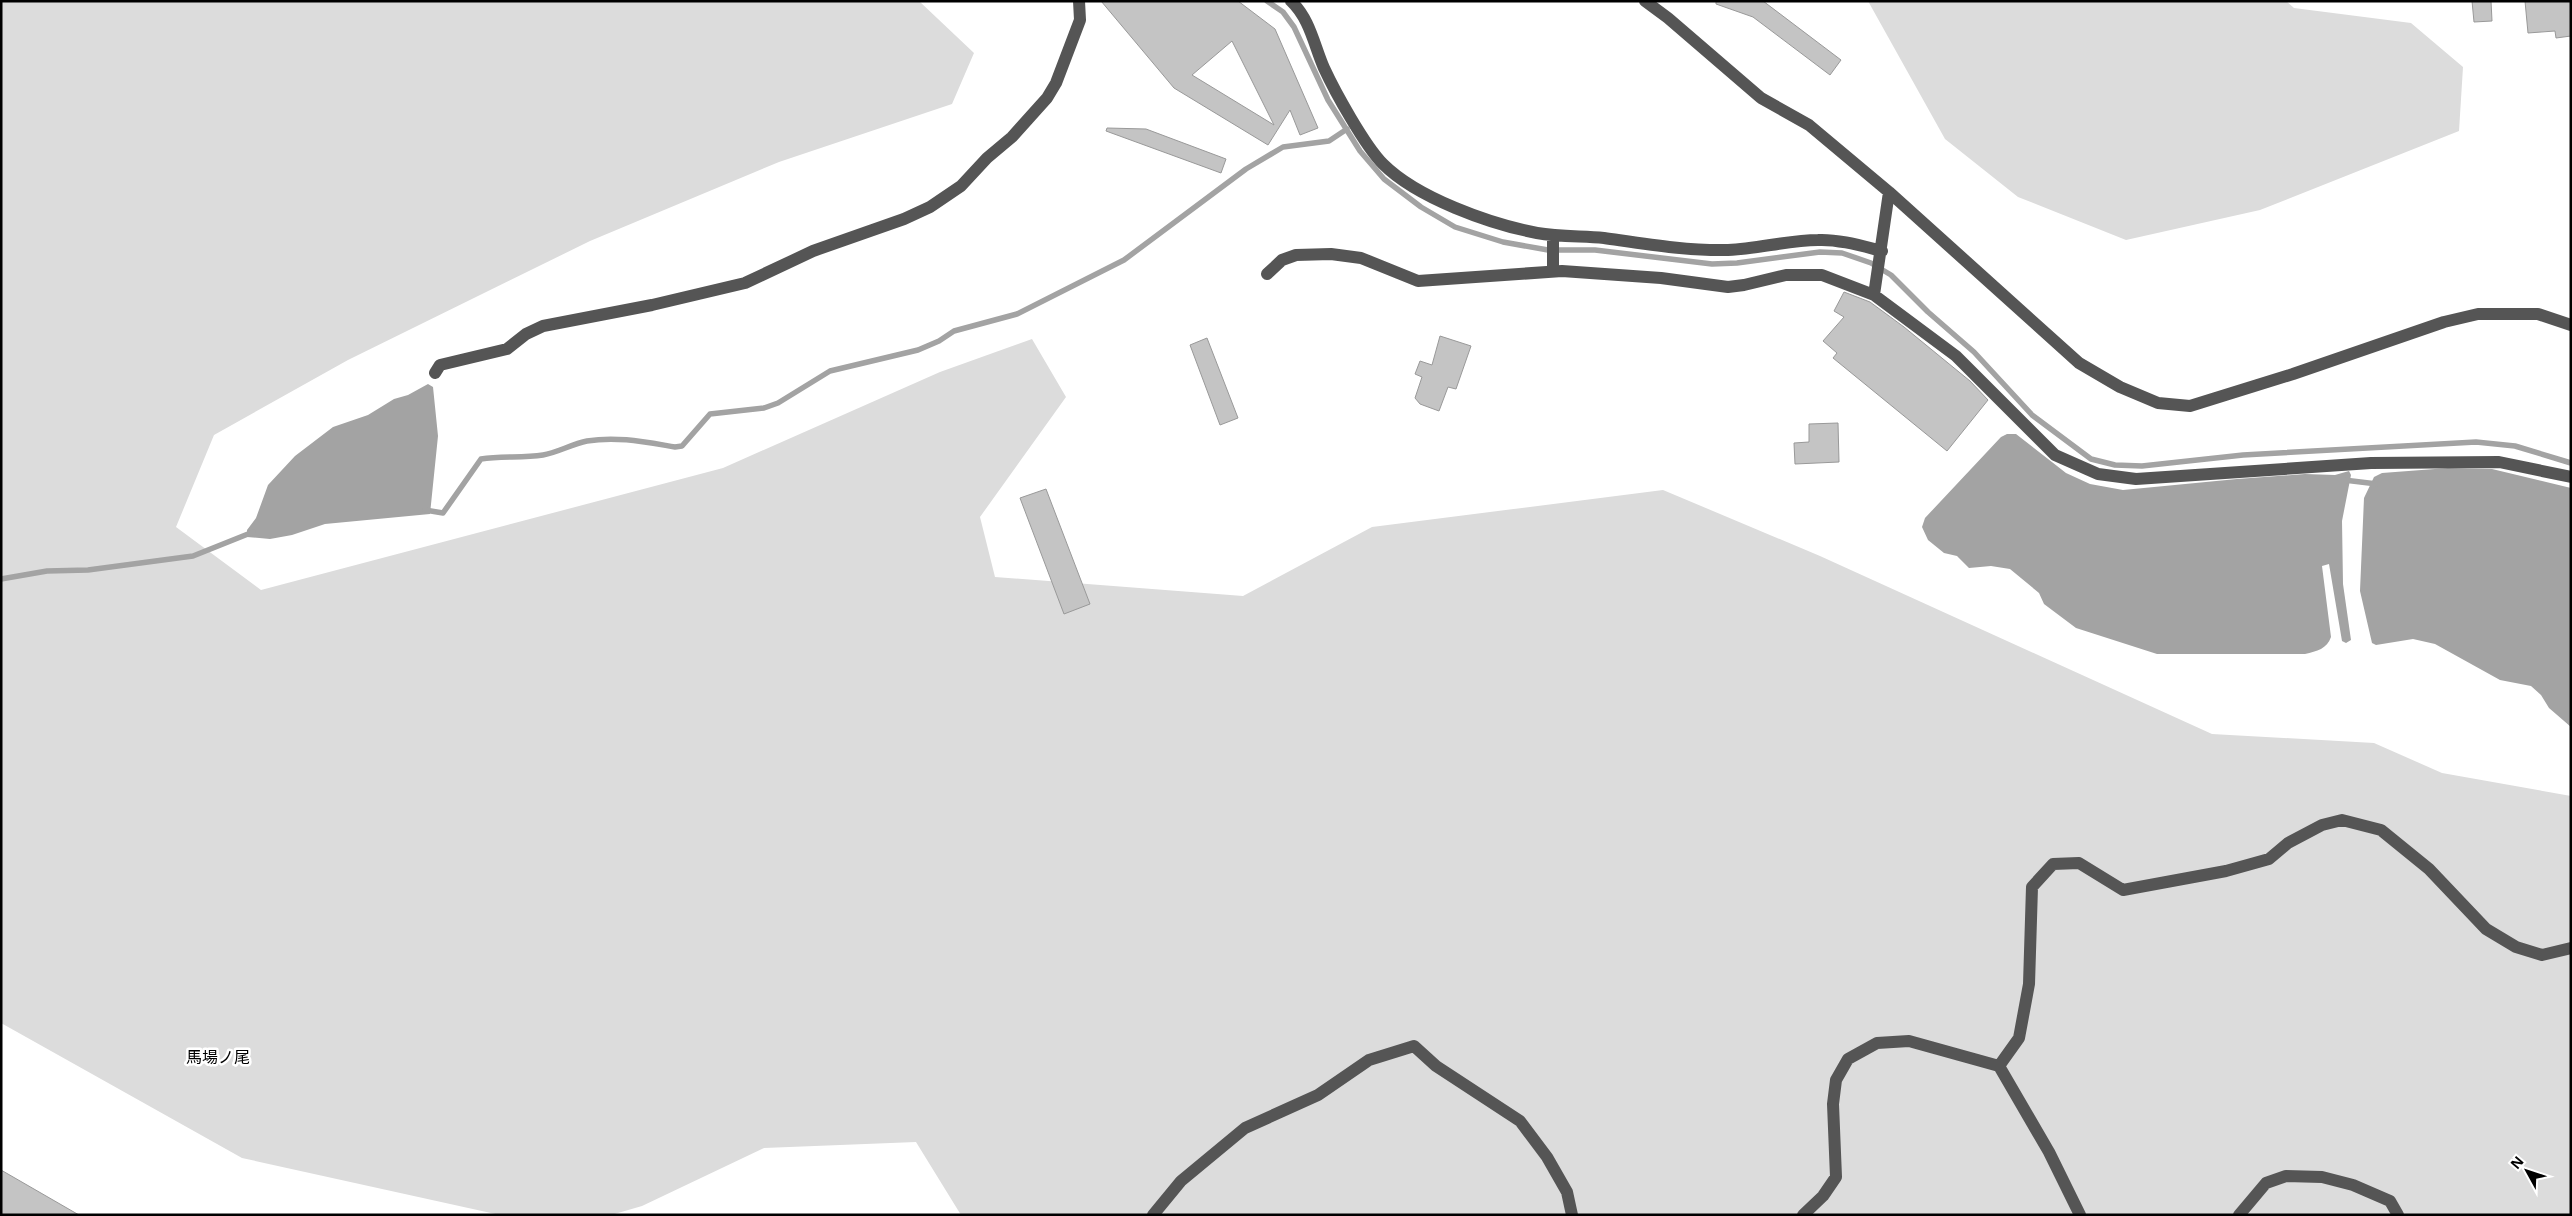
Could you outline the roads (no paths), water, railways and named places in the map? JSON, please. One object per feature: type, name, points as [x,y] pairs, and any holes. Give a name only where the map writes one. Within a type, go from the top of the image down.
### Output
[{"type":"street","points":[[435,374],[440,365],[507,350],[526,334],[543,326],[652,305],[745,284],[813,251],[904,219],[930,207],[962,186],[986,158],[1012,137],[1047,98],[1056,83],[1080,20],[1078,1]]},
{"type":"street","points":[[1291,1],[1298,8],[1312,32],[1324,68],[1371,150],[1384,165],[1407,183],[1464,212],[1536,232],[1553,239],[1580,235],[1688,250],[1730,250],[1819,240],[1881,254]]},
{"type":"street","points":[[1645,1],[1668,18],[1761,98],[1809,125],[1889,192],[2079,363],[2120,387],[2158,403],[2190,406],[2293,374],[2444,322],[2478,314],[2538,314],[2571,325]]},
{"type":"street","points":[[1874,296],[1889,192]]},
{"type":"street","points":[[1553,239],[1553,271]]},
{"type":"street","points":[[1267,274],[1282,260],[1305,254],[1361,258],[1418,281],[1553,271],[1661,278],[1728,287],[1786,275],[1822,275],[1874,296],[1956,356],[2055,454],[2098,474],[2136,479],[2372,463],[2498,462],[2571,477]]},
{"type":"street","points":[[1999,1066],[2019,1038],[2028,984],[2032,888],[2053,864],[2080,863],[2123,890],[2226,871],[2269,859],[2288,843],[2322,824],[2342,820],[2382,830],[2429,870],[2486,929],[2516,947],[2542,955],[2571,948]]},
{"type":"street","points":[[1803,1215],[1823,1196],[1836,1177],[1833,1104],[1836,1080],[1848,1060],[1877,1043],[1909,1041],[1999,1066],[2049,1152],[2080,1215]]},
{"type":"street","points":[[1153,1215],[1181,1181],[1246,1128],[1318,1095],[1369,1060],[1414,1046],[1436,1066],[1520,1121],[1547,1157],[1567,1192],[1572,1215]]},
{"type":"street","points":[[2239,1215],[2266,1183],[2286,1176],[2322,1177],[2353,1185],[2390,1201],[2398,1215]]},
{"type":"waterway","points":[[1267,1],[1283,12],[1294,27],[1328,100],[1360,151],[1384,179],[1421,207],[1455,227],[1503,242],[1548,250],[1595,250],[1712,264],[1737,263],[1820,252],[1842,253],[1871,263],[1891,275],[1928,312],[1974,352],[2032,415],[2091,459],[2115,465],[2142,466],[2243,455],[2476,442],[2515,446],[2571,463]]},
{"type":"waterway","points":[[425,510],[443,513],[481,459],[543,455],[581,442],[598,440],[620,439],[675,447],[682,446],[710,414],[764,408],[778,403],[830,371],[918,350],[939,341],[954,331],[1017,314],[1124,260],[1246,169],[1283,147],[1329,141],[1347,129]]},
{"type":"waterway","points":[[2344,480],[2377,484]]},
{"type":"waterway","points":[[1,579],[47,571],[88,570],[193,556],[253,532]]},
{"type":"district","name":"馬場ノ尾","points":[[218,1057]]}]
